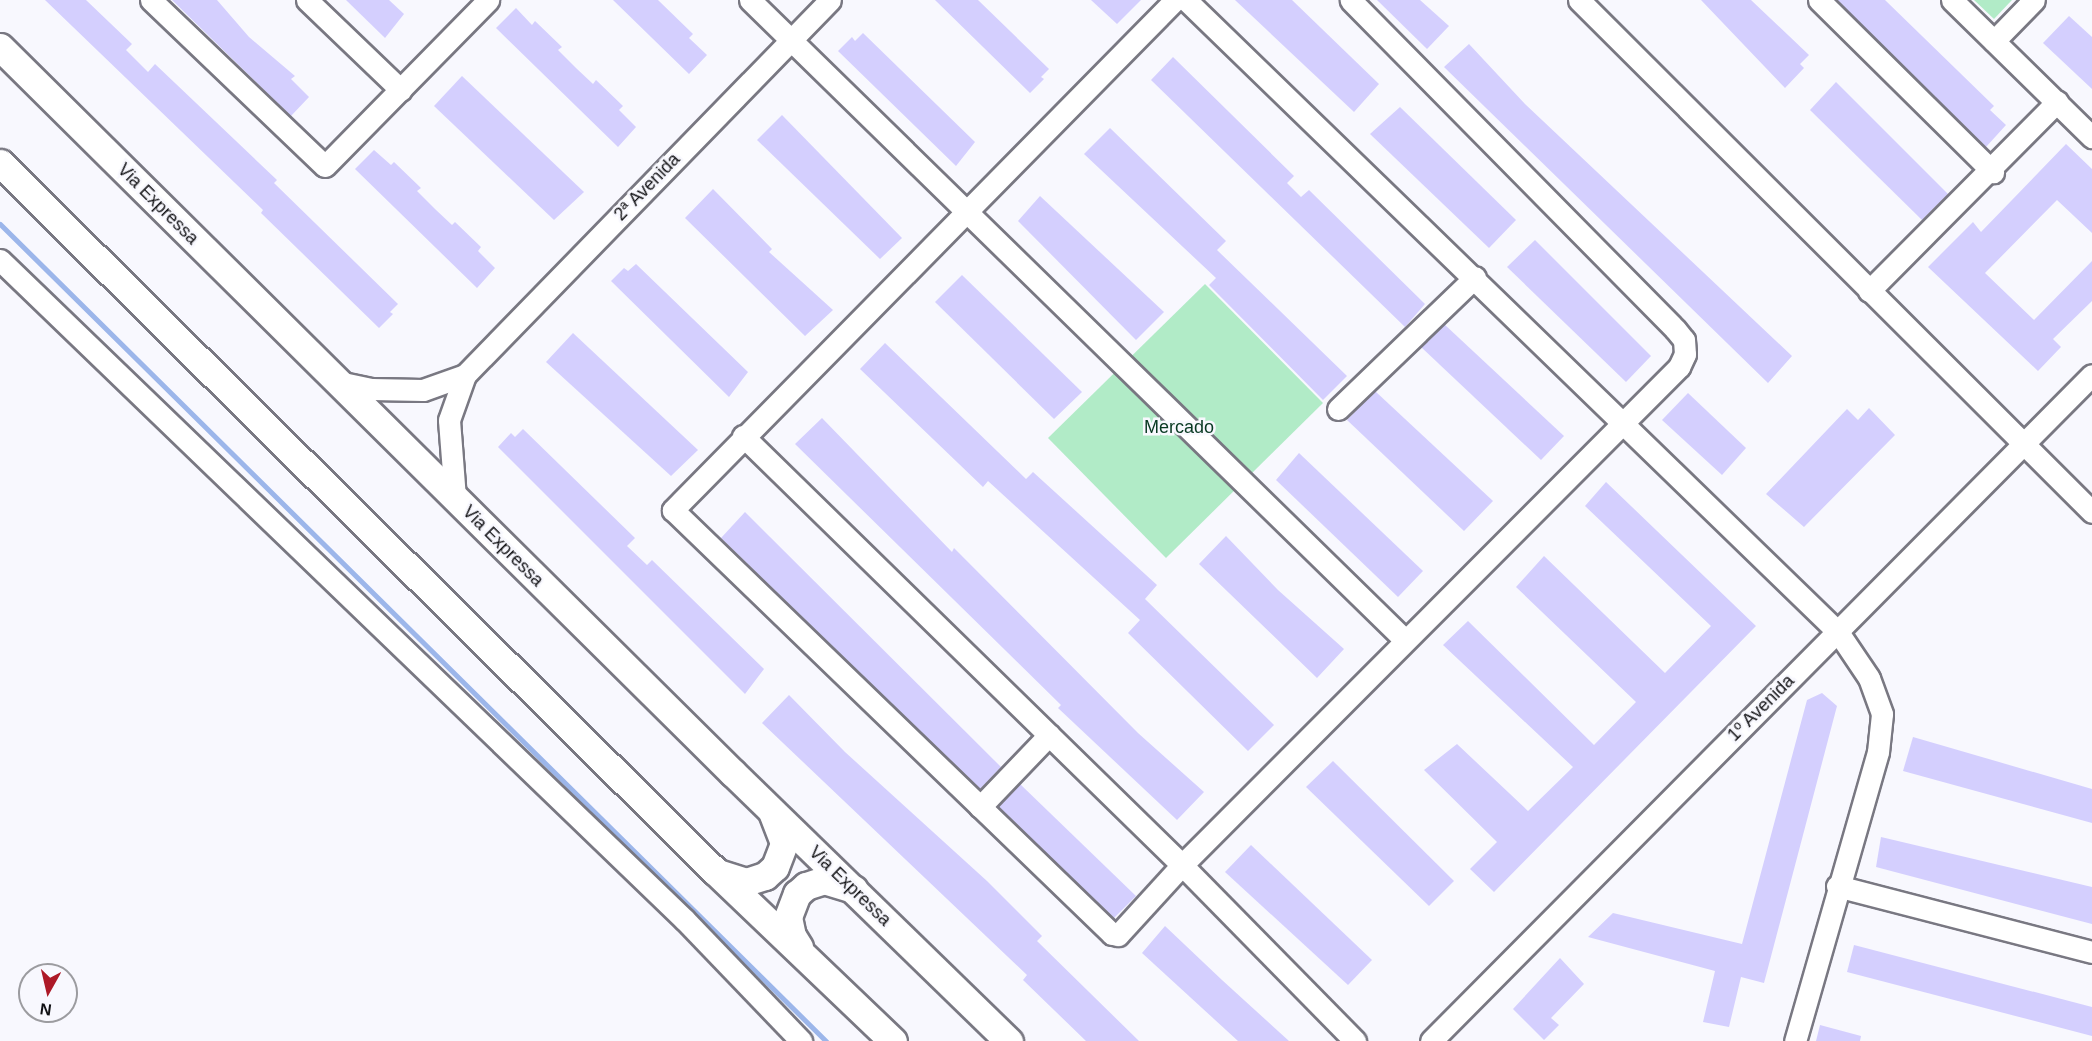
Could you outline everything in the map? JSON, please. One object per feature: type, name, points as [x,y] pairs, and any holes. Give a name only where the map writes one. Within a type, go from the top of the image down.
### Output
[{"type":"main road","name":"Via Expressa","points":[[0,47],[771,811],[860,893],[1009,1041]]},
{"type":"main road","points":[[0,163],[715,871],[803,952],[893,1041]]},
{"type":"main road","points":[[715,871],[733,880],[746,882],[765,876],[775,867],[784,843],[771,811]]},
{"type":"main road","points":[[803,952],[788,924],[797,894],[806,886],[824,880],[843,883],[860,893]]},
{"type":"street","points":[[151,0],[325,166],[488,0]]},
{"type":"street","points":[[307,0],[400,90]]},
{"type":"street","points":[[750,0],[1405,640]]},
{"type":"street","name":"2ª Avenida","points":[[465,375],[830,0]]},
{"type":"street","points":[[1175,0],[674,506],[675,514],[1112,934],[1122,933],[1182,865],[1679,367],[1685,354],[1684,340],[1351,0]]},
{"type":"street","points":[[1186,0],[1624,421],[1838,632],[1869,678],[1882,714],[1878,752],[1837,886],[1796,1041]]},
{"type":"street","points":[[1579,0],[2024,447],[2092,512]]},
{"type":"street","points":[[1819,0],[1993,171]]},
{"type":"street","points":[[1952,0],[2092,137]]},
{"type":"street","points":[[1994,41],[2034,0]]},
{"type":"street","points":[[1869,291],[1993,171],[2057,102]]},
{"type":"street","points":[[0,260],[685,920],[801,1041]]},
{"type":"street","points":[[1338,409],[1475,277]]},
{"type":"street","points":[[338,382],[371,389],[423,390],[465,375]]},
{"type":"street","points":[[454,498],[449,420],[465,375]]},
{"type":"street","name":"1º Avenida","points":[[1431,1041],[2024,447],[2092,375]]},
{"type":"street","points":[[743,436],[1182,865],[1355,1041]]},
{"type":"street","points":[[980,807],[1049,735]]},
{"type":"street","points":[[1837,886],[2092,952]]},
{"type":"green space","points":[[1974,0],[2012,0],[1994,19]]},
{"type":"green space","name":"Mercado","points":[[1205,284],[1323,403],[1166,558],[1048,438]]},
{"type":"building","points":[[45,0],[86,0],[132,44],[126,50],[148,72],[155,64],[277,180],[274,183],[398,304],[390,312],[393,314],[379,328],[261,213],[263,210]]},
{"type":"building","points":[[172,0],[217,0],[249,37],[295,76],[291,79],[309,97],[291,116]]},
{"type":"building","points":[[346,0],[389,0],[404,14],[385,38]]},
{"type":"building","points":[[613,0],[658,0],[693,34],[689,38],[707,55],[689,74]]},
{"type":"building","points":[[935,0],[978,0],[1049,69],[1041,77],[1044,79],[1030,93]]},
{"type":"building","points":[[1091,0],[1141,0],[1117,24]]},
{"type":"building","points":[[1235,0],[1292,0],[1379,84],[1354,112]]},
{"type":"building","points":[[1377,0],[1420,0],[1449,26],[1427,49]]},
{"type":"building","points":[[1701,0],[1751,0],[1809,55],[1800,64],[1804,68],[1785,88]]},
{"type":"building","points":[[1837,0],[1885,0],[1994,106],[1990,110],[2006,125],[1986,147]]},
{"type":"building","points":[[516,8],[532,25],[535,21],[562,47],[558,50],[593,84],[596,80],[623,106],[619,110],[636,127],[618,147],[496,28]]},
{"type":"building","points":[[2069,16],[2092,37],[2092,89],[2043,43]]},
{"type":"building","points":[[863,33],[975,142],[956,166],[838,51],[852,37],[855,41]]},
{"type":"building","points":[[1469,44],[1525,104],[1792,356],[1768,383],[1444,67]]},
{"type":"building","points":[[1173,57],[1294,176],[1287,183],[1301,197],[1309,190],[1425,304],[1405,327],[1151,80]]},
{"type":"building","points":[[462,76],[584,192],[554,220],[434,106]]},
{"type":"building","points":[[1836,82],[1948,194],[1922,220],[1810,110]]},
{"type":"building","points":[[1400,107],[1516,220],[1489,248],[1370,134]]},
{"type":"building","points":[[782,115],[902,238],[880,259],[757,140]]},
{"type":"building","points":[[1110,128],[1226,241],[1217,250],[1347,376],[1323,400],[1209,285],[1216,278],[1084,154]]},
{"type":"building","points":[[2066,144],[2092,169],[2092,233],[2057,200],[1985,273],[2034,320],[2092,261],[2092,301],[2053,339],[2061,347],[2038,371],[1928,267],[1973,222],[1981,232]]},
{"type":"building","points":[[374,150],[391,165],[394,162],[421,188],[417,191],[435,209],[452,225],[455,222],[481,247],[478,251],[495,268],[477,288],[355,169]]},
{"type":"building","points":[[713,189],[772,249],[769,252],[833,310],[805,336],[685,218]]},
{"type":"building","points":[[1040,196],[1164,312],[1136,340],[1018,221]]},
{"type":"building","points":[[1535,240],[1651,356],[1626,382],[1507,267]]},
{"type":"building","points":[[636,264],[748,372],[729,397],[611,281],[624,268],[628,271]]},
{"type":"building","points":[[962,275],[1082,392],[1054,419],[935,302]]},
{"type":"building","points":[[1444,324],[1564,436],[1541,460],[1421,347]]},
{"type":"building","points":[[573,333],[698,450],[671,476],[546,362]]},
{"type":"building","points":[[885,343],[1026,479],[1033,472],[1157,585],[1145,599],[1274,725],[1248,751],[1128,633],[1140,620],[988,481],[983,487],[860,369]]},
{"type":"building","points":[[1375,391],[1493,501],[1464,531],[1347,420]]},
{"type":"building","points":[[1688,393],[1746,448],[1722,475],[1662,420]]},
{"type":"building","points":[[1869,408],[1895,435],[1804,527],[1766,494],[1847,409],[1858,420]]},
{"type":"building","points":[[822,418],[952,552],[954,548],[1138,733],[1204,792],[1177,820],[1058,708],[1061,705],[795,444]]},
{"type":"building","points":[[523,429],[635,538],[627,546],[647,565],[652,560],[764,669],[745,694],[498,447],[511,433],[515,437]]},
{"type":"building","points":[[1299,453],[1423,571],[1398,597],[1276,480]]},
{"type":"building","points":[[1606,482],[1756,626],[1494,892],[1470,869],[1497,842],[1424,770],[1457,744],[1528,811],[1573,767],[1443,645],[1468,621],[1594,745],[1636,702],[1516,587],[1544,556],[1665,673],[1711,626],[1585,506]]},
{"type":"building","points":[[745,512],[1001,767],[980,789],[721,538]]},
{"type":"building","points":[[1226,536],[1278,590],[1344,649],[1317,678],[1199,564]]},
{"type":"building","points":[[1822,693],[1837,706],[1764,983],[1741,977],[1729,1027],[1703,1022],[1715,971],[1588,937],[1613,913],[1742,944],[1807,700]]},
{"type":"building","points":[[789,695],[845,752],[987,881],[1042,936],[1037,941],[1139,1041],[1086,1041],[1023,980],[1027,975],[762,723]]},
{"type":"building","points":[[1913,737],[2092,789],[2092,823],[1903,771]]},
{"type":"building","points":[[1333,761],[1454,881],[1429,906],[1306,787]]},
{"type":"building","points":[[1020,784],[1136,896],[1114,918],[998,806]]},
{"type":"building","points":[[1881,837],[2092,887],[2092,924],[1876,867]]},
{"type":"building","points":[[1251,845],[1372,960],[1348,985],[1225,872]]},
{"type":"building","points":[[1165,926],[1289,1041],[1238,1041],[1142,953]]},
{"type":"building","points":[[1854,945],[2092,1007],[2092,1036],[1847,972]]},
{"type":"building","points":[[1560,958],[1584,984],[1551,1018],[1559,1025],[1544,1040],[1513,1009]]},
{"type":"building","points":[[1820,1025],[1861,1036],[1860,1041],[1816,1041]]},
{"type":"waterway","points":[[0,224],[826,1041]]}]
